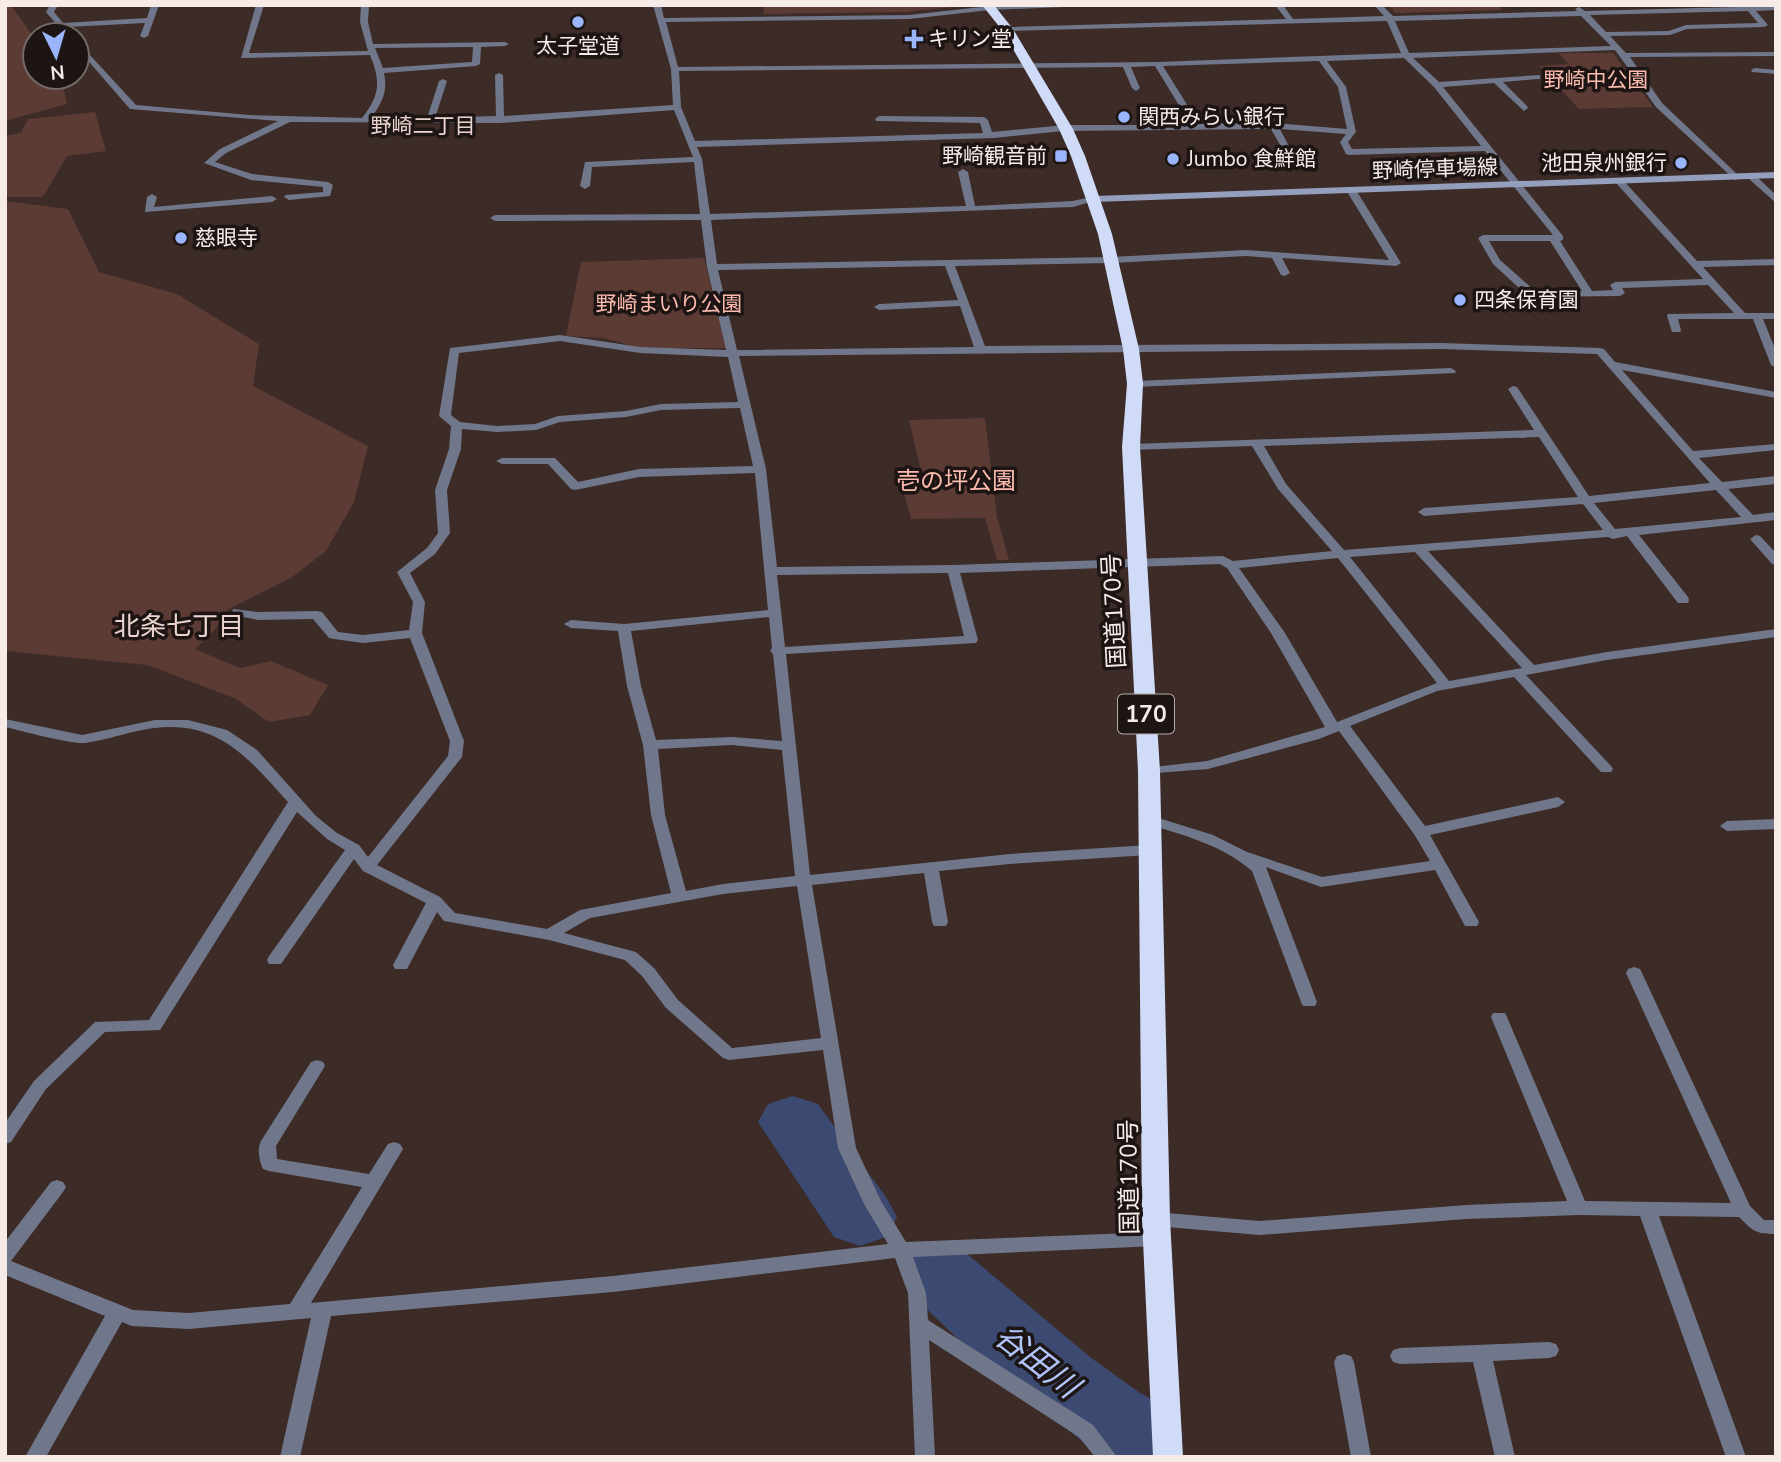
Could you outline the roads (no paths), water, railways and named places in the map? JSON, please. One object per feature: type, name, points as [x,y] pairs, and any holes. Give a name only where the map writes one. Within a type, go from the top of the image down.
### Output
[{"type":"highway","name":"国道170号","points":[[989,7],[1007,29],[1065,129],[1095,199],[1131,349],[1135,384],[1131,447],[1149,771],[1156,1229],[1168,1457]]},
{"type":"main road","name":"野崎停車場線","points":[[1095,199],[1776,175]]},
{"type":"street","points":[[54,5],[50,12],[58,21]]},
{"type":"street","points":[[144,36],[155,5]]},
{"type":"street","points":[[260,5],[244,56],[505,44]]},
{"type":"street","points":[[365,5],[362,24],[381,71],[383,92],[366,119]]},
{"type":"street","points":[[657,5],[675,69],[677,107],[698,159],[712,267],[760,469],[772,570],[777,651],[803,878],[847,1148],[873,1204],[901,1250],[917,1293],[925,1457]]},
{"type":"street","points":[[661,20],[909,17],[989,7],[1064,5]]},
{"type":"street","points":[[1279,5],[1292,21]]},
{"type":"street","points":[[1378,5],[1390,18],[1406,55],[1437,85],[1516,184],[1523,188],[1560,238],[1483,237],[1496,262],[1533,295],[1620,293],[1615,285],[1712,282]]},
{"type":"street","points":[[1606,34],[1670,33],[1686,27],[1764,25],[1749,8]]},
{"type":"street","points":[[1007,29],[1390,18],[1579,9],[1776,8]]},
{"type":"street","points":[[1579,9],[1606,34],[1659,105],[1735,177]]},
{"type":"street","points":[[91,23],[149,20]]},
{"type":"street","points":[[381,71],[476,64],[477,45]]},
{"type":"street","points":[[675,69],[1126,65],[1406,55],[1621,52],[1776,54]]},
{"type":"street","points":[[91,59],[133,107],[288,119],[430,121],[580,117],[677,107]]},
{"type":"street","points":[[1322,59],[1342,87],[1352,132]]},
{"type":"street","points":[[1158,64],[1196,128]]},
{"type":"street","points":[[1126,65],[1136,88]]},
{"type":"street","points":[[1755,70],[1776,72]]},
{"type":"street","points":[[499,75],[500,120]]},
{"type":"street","points":[[1437,85],[1498,82],[1538,76]]},
{"type":"street","points":[[430,121],[443,81]]},
{"type":"street","points":[[1498,82],[1524,108]]},
{"type":"street","points":[[288,119],[223,151],[208,163],[251,177],[328,185],[327,194],[289,197]]},
{"type":"street","points":[[879,120],[984,120],[989,135]]},
{"type":"street","points":[[693,144],[989,135],[1065,129],[1274,126],[1352,132]]},
{"type":"street","points":[[1274,126],[1288,152]]},
{"type":"street","points":[[1352,132],[1344,142],[1349,152],[1488,148]]},
{"type":"street","points":[[585,186],[588,164],[698,159]]},
{"type":"street","points":[[963,172],[971,209]]},
{"type":"street","points":[[1751,176],[1776,200]]},
{"type":"street","points":[[1619,181],[1742,316]]},
{"type":"street","points":[[712,267],[1111,260],[1246,253],[1396,263],[1351,190]]},
{"type":"street","points":[[152,197],[148,210],[272,199]]},
{"type":"street","points":[[495,218],[705,219],[1073,204],[1095,199]]},
{"type":"street","points":[[1553,238],[1589,294]]},
{"type":"street","points":[[1276,256],[1285,273]]},
{"type":"street","points":[[1695,264],[1776,262]]},
{"type":"street","points":[[949,263],[981,350]]},
{"type":"street","points":[[879,307],[964,303]]},
{"type":"street","points":[[1676,330],[1672,316],[1776,316]]},
{"type":"street","points":[[1757,317],[1776,365]]},
{"type":"street","points":[[746,405],[661,407],[626,414],[558,419],[536,427],[497,429],[457,425],[444,416],[454,350],[471,351],[559,338],[595,340],[638,350],[733,355],[1441,346],[1601,351],[1750,519]]},
{"type":"street","points":[[1614,365],[1776,395]]},
{"type":"street","points":[[1135,384],[1451,371]]},
{"type":"street","points":[[1513,389],[1586,500],[1613,535]]},
{"type":"street","points":[[368,867],[455,757],[457,741],[415,632],[419,602],[403,572],[431,551],[444,533],[441,489],[455,449],[457,425]]},
{"type":"street","points":[[1131,447],[1543,433]]},
{"type":"street","points":[[1255,442],[1266,466],[1283,490],[1340,552],[1446,685]]},
{"type":"street","points":[[1690,454],[1776,447]]},
{"type":"street","points":[[502,461],[551,460],[575,486],[639,473],[760,469]]},
{"type":"street","points":[[1424,512],[1586,500],[1776,481]]},
{"type":"street","points":[[1231,565],[1340,552],[1632,534],[1776,516]]},
{"type":"street","points":[[1632,534],[1683,600]]},
{"type":"street","points":[[1756,539],[1776,561]]},
{"type":"street","points":[[1418,548],[1606,769]]},
{"type":"street","points":[[772,570],[953,569],[1223,560],[1231,565],[1278,633],[1337,727],[1421,832],[1471,922]]},
{"type":"street","points":[[777,651],[971,640],[953,569]]},
{"type":"street","points":[[238,612],[258,616],[317,615],[334,635],[363,639],[415,632]]},
{"type":"street","points":[[571,624],[624,628],[774,613]]},
{"type":"street","points":[[624,628],[634,686],[650,745],[658,815],[680,898]]},
{"type":"street","points":[[1149,771],[1208,765],[1337,727],[1446,685],[1607,656],[1776,633]]},
{"type":"street","points":[[5,723],[82,739],[155,724],[188,724],[222,733],[252,753],[295,803],[332,836],[354,848],[368,867],[435,901],[450,917],[549,936],[631,956],[648,972],[672,1004],[729,1054],[831,1043]]},
{"type":"street","points":[[650,745],[732,741],[787,746]]},
{"type":"street","points":[[1421,832],[1558,802]]},
{"type":"street","points":[[5,1137],[40,1085],[101,1026],[154,1026],[295,803]]},
{"type":"street","points":[[1149,820],[1321,882],[1438,865]]},
{"type":"street","points":[[1727,826],[1776,824]]},
{"type":"street","points":[[275,960],[354,848]]},
{"type":"street","points":[[549,936],[586,914],[803,878],[1149,850]]},
{"type":"street","points":[[1245,855],[1259,869],[1309,1002]]},
{"type":"street","points":[[931,868],[940,922]]},
{"type":"street","points":[[401,965],[435,901]]},
{"type":"street","points":[[1634,973],[1743,1210],[1760,1227],[1776,1227]]},
{"type":"street","points":[[1499,1017],[1579,1208]]},
{"type":"street","points":[[317,1066],[267,1146],[269,1164],[374,1182]]},
{"type":"street","points":[[295,1312],[394,1149]]},
{"type":"street","points":[[5,1256],[57,1187]]},
{"type":"street","points":[[5,1267],[132,1318],[188,1321],[613,1284],[901,1250],[1156,1229],[1259,1228],[1466,1212],[1579,1208],[1743,1210]]},
{"type":"street","points":[[1647,1209],[1734,1449]]},
{"type":"street","points":[[290,1457],[323,1309]]},
{"type":"street","points":[[35,1457],[118,1311]]},
{"type":"street","points":[[919,1324],[1086,1431],[1107,1457]]},
{"type":"street","points":[[1400,1356],[1549,1350]]},
{"type":"street","points":[[1481,1354],[1505,1452]]},
{"type":"street","points":[[1344,1363],[1361,1457]]},
{"type":"waterway","name":"谷田川","points":[[793,1122],[860,1217]]},
{"type":"waterway","name":"谷田川","points":[[939,1274],[999,1329],[1091,1404],[1143,1435]]},
{"type":"place","name":"太子堂道","points":[[578,22]]},
{"type":"place","name":"キリン堂","points":[[914,39]]},
{"type":"place","name":"関西みらい銀行","points":[[1124,117]]},
{"type":"place","name":"野崎観音前","points":[[1061,156]]},
{"type":"place","name":"Jumbo 食鮮館","points":[[1173,159]]},
{"type":"place","name":"池田泉州銀行","points":[[1681,163]]},
{"type":"place","name":"慈眼寺","points":[[181,238]]},
{"type":"place","name":"四条保育園","points":[[1460,300]]},
{"type":"district","name":"野崎二丁目","points":[[423,126]]},
{"type":"district","name":"北条七丁目","points":[[179,626]]},
{"type":"park label","name":"野崎中公園","points":[[1596,80]]},
{"type":"park label","name":"野崎まいり公園","points":[[669,304]]},
{"type":"park label","name":"壱の坪公園","points":[[956,481]]}]
